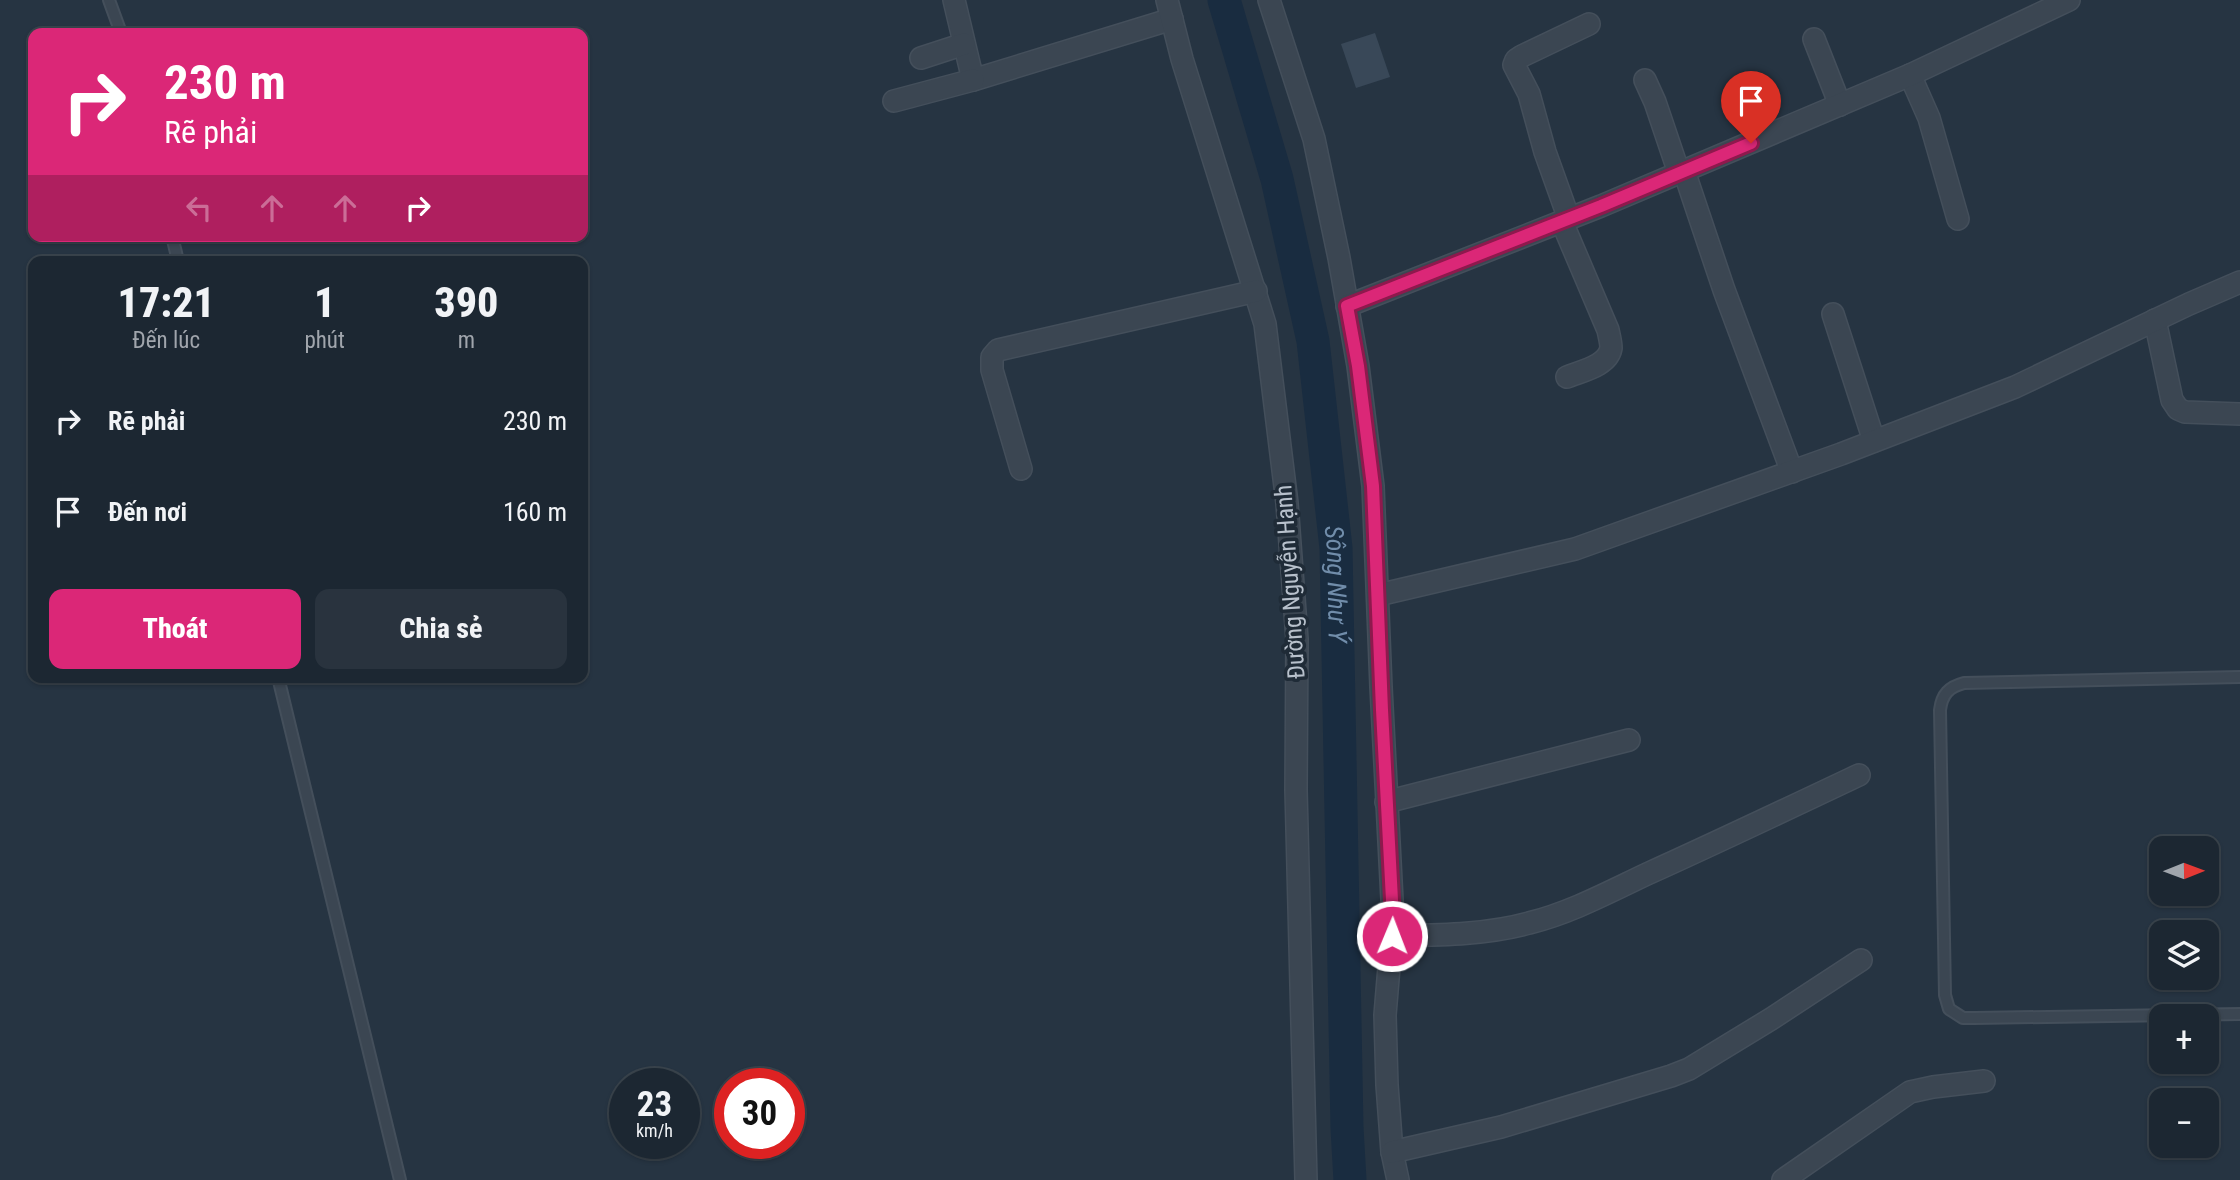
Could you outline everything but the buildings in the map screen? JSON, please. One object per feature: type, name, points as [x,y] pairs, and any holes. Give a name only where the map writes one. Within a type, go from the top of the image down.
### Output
[{"type":"street","points":[[954,0],[973,80]]},
{"type":"street","points":[[1269,0],[1314,139],[1358,366],[1373,486],[1393,919],[1385,1016],[1387,1085],[1392,1152],[1398,1180]]},
{"type":"street","points":[[1347,306],[1565,220],[1840,105],[2069,0]]},
{"type":"street","points":[[894,102],[973,80],[1169,10]]},
{"type":"street","name":"Đường Nguyễn Hạnh","points":[[1169,10],[1265,324],[1287,503],[1297,639],[1296,789],[1306,1180]]},
{"type":"street","points":[[1567,376],[1600,363],[1611,347],[1608,330],[1565,220],[1529,94],[1514,65],[1522,56],[1589,24]]},
{"type":"street","points":[[1815,39],[1840,105]]},
{"type":"street","points":[[921,58],[964,44]]},
{"type":"street","points":[[1910,75],[1928,118],[1958,219]]},
{"type":"street","points":[[1645,80],[1792,472]]},
{"type":"street","points":[[1378,595],[1575,549],[1792,472],[2015,387],[2240,282]]},
{"type":"street","points":[[1021,469],[992,370],[992,357],[998,350],[1256,291]]},
{"type":"street","points":[[1833,314],[1874,441]]},
{"type":"street","points":[[2155,320],[2172,401],[2178,409],[2185,412],[2240,414]]},
{"type":"street","points":[[1386,802],[1629,740]]},
{"type":"street","points":[[1392,936],[1503,929],[1555,915],[1859,775]]},
{"type":"street","points":[[1392,1152],[1501,1127],[1689,1069],[1861,960]]},
{"type":"street","points":[[1783,1180],[1910,1092],[1984,1081]]},
{"type":"lane","points":[[110,0],[119,28]]},
{"type":"lane","points":[[2240,677],[1964,683],[1946,691],[1940,710],[1945,995],[1949,1009],[1963,1018],[2240,1014]]},
{"type":"lane","points":[[279,683],[400,1180]]},
{"type":"waterway","name":"Sông Như Ý","points":[[1224,0],[1277,179],[1313,341],[1336,548],[1350,1180]]},
{"type":"route","points":[[1392,936],[1373,486],[1358,366],[1347,306],[1601,206],[1751,143]]}]
